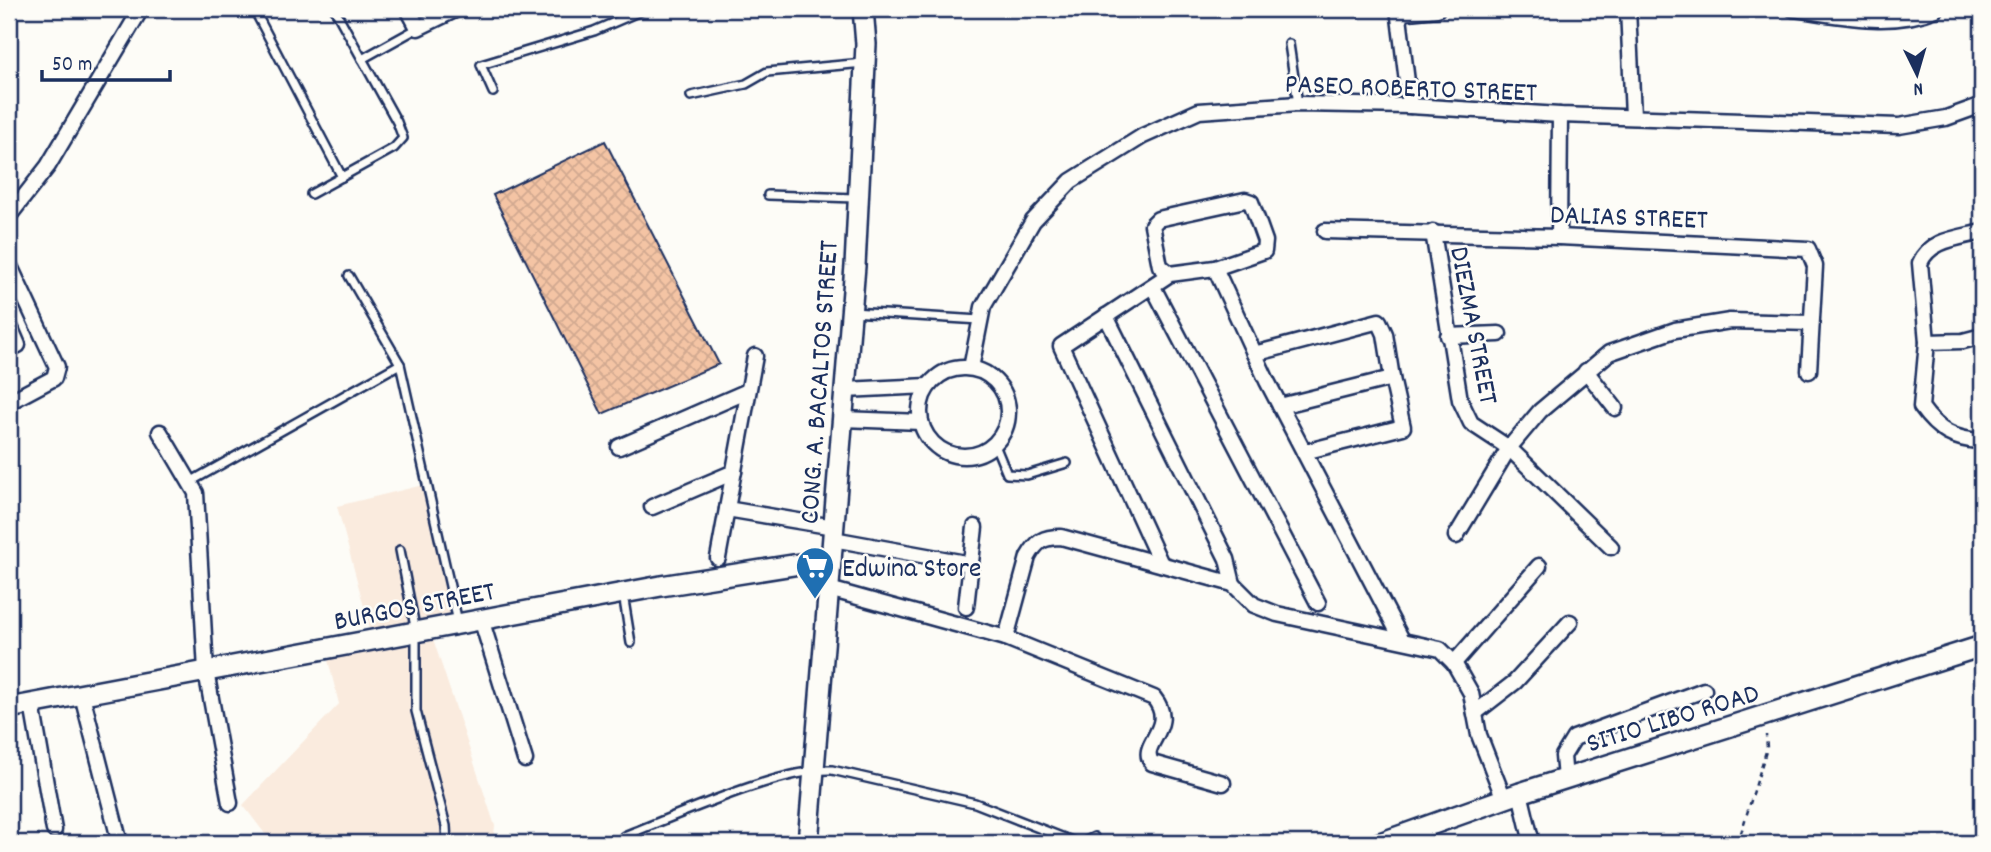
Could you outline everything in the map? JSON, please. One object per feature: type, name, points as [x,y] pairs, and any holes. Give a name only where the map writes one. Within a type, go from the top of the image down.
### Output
[{"type":"street","points":[[9,216],[48,166],[141,9]]},
{"type":"street","points":[[408,9],[418,29],[457,9]]},
{"type":"street","name":"CONG. A. BACALTOS STREET","points":[[808,843],[852,312],[865,64],[863,9]]},
{"type":"street","points":[[1410,106],[1398,11],[1437,9]]},
{"type":"street","points":[[1628,9],[1633,116]]},
{"type":"street","points":[[1793,9],[1875,20],[1922,15],[1936,9]]},
{"type":"street","name":"PASEO ROBERTO STREET","points":[[971,368],[982,307],[1033,221],[1071,181],[1143,136],[1199,111],[1298,104],[1410,106],[1560,116],[1633,116],[1899,126],[1947,118],[1982,105]]},
{"type":"street","points":[[1559,237],[1560,116]]},
{"type":"street","points":[[1161,564],[1061,346],[1170,274],[1215,268],[1264,251],[1265,241],[1251,202],[1245,200],[1158,219],[1152,225],[1160,266],[1170,274]]},
{"type":"street","name":"DALIAS STREET","points":[[1325,231],[1433,232],[1808,249],[1815,266],[1809,371]]},
{"type":"street","name":"DIEZMA STREET","points":[[1433,232],[1460,400],[1471,423],[1509,448]]},
{"type":"street","points":[[1982,232],[1941,243],[1926,251],[1920,263],[1927,342],[1921,407],[1934,425],[1948,435],[1982,441]]},
{"type":"street","points":[[9,264],[57,367],[54,378],[9,402]]},
{"type":"street","points":[[1215,268],[1280,406],[1402,640]]},
{"type":"street","points":[[1153,286],[1318,603]]},
{"type":"street","points":[[1106,316],[1212,527],[1227,559],[1233,584]]},
{"type":"street","points":[[1254,354],[1379,321],[1385,334],[1403,427],[1304,452]]},
{"type":"street","points":[[1456,536],[1509,448],[1540,411],[1609,353],[1675,330],[1730,321],[1811,323]]},
{"type":"street","points":[[9,324],[18,345],[9,349]]},
{"type":"street","points":[[1448,336],[1499,334]]},
{"type":"street","points":[[1927,342],[1963,341],[1982,335]]},
{"type":"street","points":[[718,558],[755,356]]},
{"type":"street","points":[[971,368],[987,374],[999,385],[1007,399],[1009,415],[1004,431],[995,445],[971,456],[945,452],[934,445],[921,422],[921,403],[928,386],[940,375],[955,369],[971,368]]},
{"type":"street","points":[[1587,371],[1615,408]]},
{"type":"street","points":[[1280,406],[1392,378]]},
{"type":"street","points":[[845,390],[928,386]]},
{"type":"street","points":[[619,447],[748,391]]},
{"type":"street","points":[[843,419],[921,422]]},
{"type":"street","points":[[160,432],[196,493],[206,671],[230,803]]},
{"type":"street","points":[[1509,448],[1611,547]]},
{"type":"street","points":[[652,508],[734,472]]},
{"type":"street","points":[[727,509],[971,564]]},
{"type":"street","points":[[966,607],[975,527]]},
{"type":"street","points":[[1006,638],[1028,557],[1034,546],[1045,537],[1061,537],[1233,584],[1254,605],[1277,614],[1440,649],[1454,663],[1471,693],[1479,736],[1512,796],[1532,843]]},
{"type":"street","name":"BURGOS STREET","points":[[9,708],[623,593],[831,559]]},
{"type":"street","points":[[1454,663],[1539,566]]},
{"type":"street","points":[[829,589],[1006,638],[1154,698],[1163,709],[1163,723],[1148,752],[1148,759],[1152,763],[1223,783]]},
{"type":"street","points":[[481,620],[525,760]]},
{"type":"street","points":[[1475,713],[1515,682],[1570,622]]},
{"type":"street","name":"SITIO LIBO ROAD","points":[[1380,843],[1512,796],[1982,646]]},
{"type":"street","points":[[1565,779],[1563,756],[1574,738],[1704,690]]},
{"type":"street","points":[[82,695],[120,843]]},
{"type":"street","points":[[32,704],[54,830]]},
{"type":"lane","points":[[493,92],[481,65],[594,31],[645,9]]},
{"type":"lane","points":[[311,194],[394,148],[403,138],[397,122],[335,10]]},
{"type":"lane","points":[[257,15],[342,177]]},
{"type":"lane","points":[[362,59],[418,29]]},
{"type":"lane","points":[[1289,44],[1298,104]]},
{"type":"lane","points":[[691,96],[746,84],[767,72],[865,64]]},
{"type":"lane","points":[[768,195],[859,198]]},
{"type":"lane","points":[[349,276],[400,364],[459,624]]},
{"type":"lane","points":[[852,312],[980,320]]},
{"type":"lane","points":[[190,482],[400,364]]},
{"type":"lane","points":[[995,445],[1007,474],[1027,475],[1067,463]]},
{"type":"lane","points":[[400,550],[416,632],[415,711],[446,826],[447,843]]},
{"type":"lane","points":[[623,593],[631,643]]},
{"type":"lane","points":[[624,835],[745,790],[816,769],[832,770],[975,803],[1080,843],[1094,837]]},
{"type":"path","points":[[1738,843],[1767,748],[1764,717]]},
{"type":"shaded area","points":[[423,485],[455,615],[370,629],[337,506]]},
{"type":"shaded area","points":[[433,639],[495,826],[493,843],[272,843],[243,805],[339,704],[328,660]]},
{"type":"building","points":[[605,141],[719,364],[602,414],[493,195]]},
{"type":"place","name":"Edwina Store","points":[[815,600]]}]
